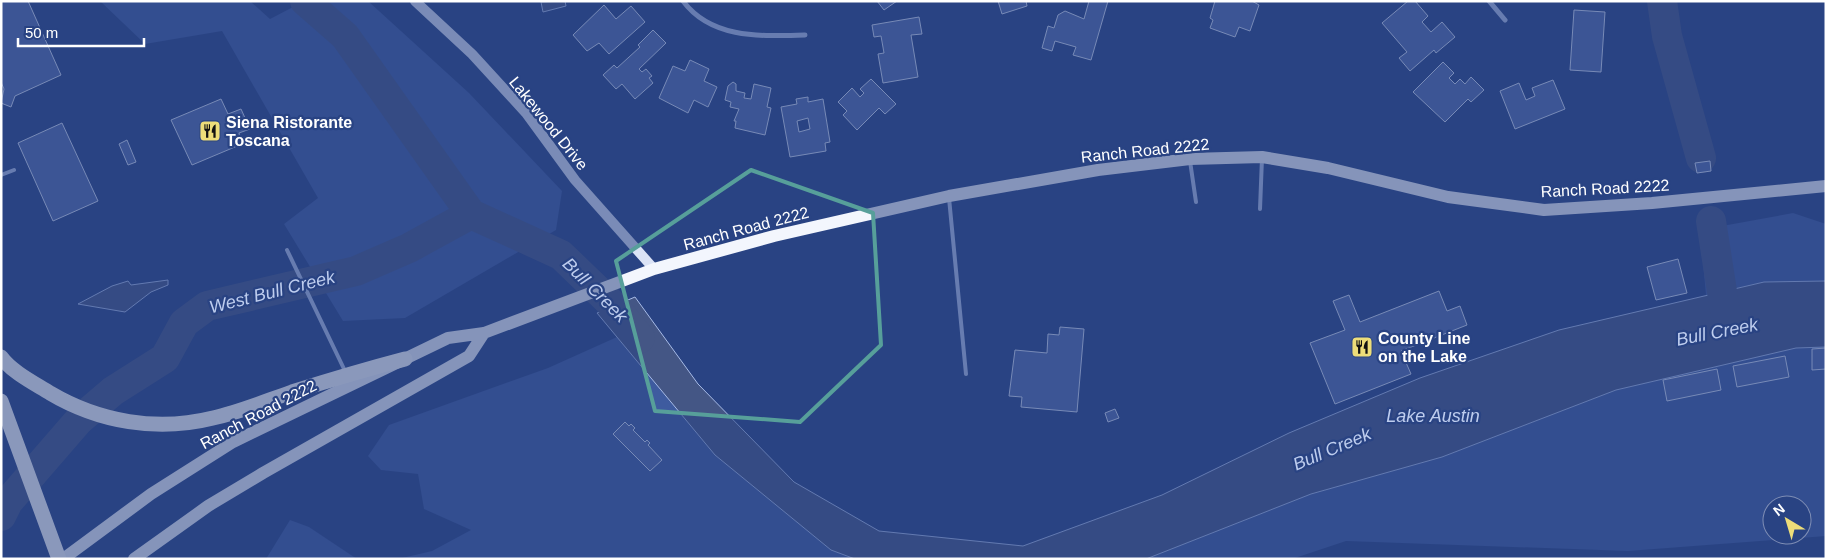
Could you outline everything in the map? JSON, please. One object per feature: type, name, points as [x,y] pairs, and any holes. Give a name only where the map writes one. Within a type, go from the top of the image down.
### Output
[{"type":"highway","points":[[1,357],[6,363],[72,406],[138,424],[178,424],[214,418],[349,379],[405,359]]},
{"type":"highway","points":[[1,401],[59,559]]},
{"type":"main road","name":"Ranch Road 2222","points":[[405,359],[448,338],[484,333],[654,269],[774,236],[949,196],[1098,170],[1190,159],[1262,157],[1328,168],[1448,197],[1544,210],[1652,203],[1826,186]]},
{"type":"main road","points":[[134,559],[208,506],[469,356],[484,333]]},
{"type":"main road","name":"Ranch Road 2222","points":[[63,559],[151,494],[233,442],[349,379]]},
{"type":"street","name":"Lakewood Drive","points":[[415,1],[472,54],[526,113],[576,180],[654,269]]},
{"type":"street","points":[[683,1],[704,20],[726,31],[751,36],[806,35]]},
{"type":"street","points":[[1489,1],[1504,20]]},
{"type":"lane","points":[[1260,208],[1262,157]]},
{"type":"lane","points":[[1190,159],[1196,202]]},
{"type":"lane","points":[[1,176],[14,170]]},
{"type":"lane","points":[[949,196],[966,374]]},
{"type":"lane","points":[[287,250],[349,379]]},
{"type":"highlighted area","points":[[751,170],[873,213],[881,345],[800,422],[655,411],[616,261]]},
{"type":"shaded area","points":[[100,1],[250,1],[270,19],[293,7],[296,1],[368,1],[469,93],[562,191],[556,230],[405,318],[343,321],[284,224],[318,198],[222,31],[145,44]]},
{"type":"shaded area","points":[[1793,213],[1826,224],[1826,281],[1764,282],[1706,295],[1700,230]]},
{"type":"shaded area","points":[[617,337],[715,455],[831,550],[854,559],[398,559],[432,551],[471,530],[424,509],[418,474],[381,470],[368,456],[389,425],[548,368]]},
{"type":"shaded area","points":[[1826,347],[1826,536],[1812,537],[1812,495],[1762,495],[1762,541],[1628,551],[1346,541],[1292,559],[1146,559],[1311,494],[1442,457],[1616,390],[1796,348]]},
{"type":"shaded area","points":[[290,520],[309,527],[357,559],[266,559]]},
{"type":"water","points":[[565,1],[566,6],[543,12],[541,2]]},
{"type":"water","points":[[168,280],[168,285],[151,292],[125,312],[78,304],[112,286],[128,281],[131,285]]},
{"type":"water","name":"Lake Austin","points":[[1826,281],[1826,347],[1796,348],[1616,390],[1442,457],[1311,494],[1146,559],[855,559],[831,550],[715,455],[597,313],[635,297],[698,384],[794,482],[879,531],[1023,546],[1162,495],[1289,433],[1420,378],[1559,330],[1764,282]]},
{"type":"building","points":[[1,1],[28,1],[61,75],[15,96],[11,107],[1,103],[4,89],[1,82]]},
{"type":"building","points":[[877,1],[897,1],[884,10]]},
{"type":"building","points":[[998,1],[1026,1],[1027,6],[1002,14]]},
{"type":"building","points":[[1089,1],[1108,1],[1091,60],[1073,55],[1076,47],[1055,41],[1052,51],[1042,48],[1048,26],[1054,28],[1058,15],[1065,11],[1084,19]]},
{"type":"building","points":[[1215,1],[1252,1],[1259,5],[1250,31],[1239,27],[1235,37],[1210,28],[1213,20],[1210,18]]},
{"type":"building","points":[[1408,1],[1415,1],[1428,16],[1422,22],[1431,32],[1442,22],[1455,37],[1436,53],[1434,50],[1410,71],[1399,58],[1407,52],[1382,23]]},
{"type":"building","points":[[604,5],[616,19],[631,6],[645,22],[609,54],[599,43],[587,51],[573,35]]},
{"type":"building","points":[[1574,10],[1605,12],[1601,72],[1570,70]]},
{"type":"building","points":[[919,17],[922,34],[911,35],[918,77],[883,83],[878,54],[884,53],[881,36],[874,37],[872,25]]},
{"type":"building","points":[[653,30],[666,43],[639,69],[642,72],[646,69],[652,76],[649,78],[653,83],[635,99],[622,84],[616,89],[603,75],[614,65],[617,68],[640,47],[638,45]]},
{"type":"building","points":[[690,60],[709,69],[704,81],[717,87],[708,107],[694,100],[688,113],[659,98],[673,66],[685,71]]},
{"type":"building","points":[[1443,62],[1454,73],[1449,78],[1455,84],[1460,79],[1465,84],[1471,77],[1484,90],[1471,102],[1468,99],[1445,122],[1413,92]]},
{"type":"building","points":[[871,79],[896,104],[885,114],[879,108],[857,130],[843,115],[847,111],[838,102],[852,88],[860,97],[864,93],[860,89]]},
{"type":"building","points":[[1553,80],[1565,109],[1515,129],[1500,91],[1519,83],[1526,100],[1535,96],[1532,88]]},
{"type":"building","points":[[733,82],[736,84],[736,91],[745,93],[744,98],[751,99],[754,84],[771,88],[767,107],[771,108],[765,135],[735,128],[736,121],[734,121],[739,109],[730,107],[731,102],[725,100],[728,86]]},
{"type":"building","points":[[808,97],[808,102],[823,99],[830,142],[825,143],[826,151],[790,157],[781,107],[797,104],[796,99]],"holes":[[[808,118],[810,129],[799,132],[797,121]]]},
{"type":"building","name":"Siena Ristorante Toscana","points":[[221,99],[228,114],[241,109],[250,129],[239,133],[242,144],[192,165],[171,120]]},
{"type":"building","points":[[62,123],[98,201],[53,221],[18,143]]},
{"type":"building","points":[[127,140],[136,162],[128,165],[119,144]]},
{"type":"building","points":[[1710,161],[1711,171],[1697,173],[1695,163]]},
{"type":"building","points":[[1678,259],[1687,293],[1656,300],[1647,267]]},
{"type":"building","name":"County Line on the Lake","points":[[1439,291],[1447,311],[1460,306],[1467,325],[1401,351],[1411,374],[1335,404],[1310,343],[1345,330],[1333,301],[1349,295],[1360,322]]},
{"type":"building","points":[[1060,327],[1084,329],[1077,412],[1021,407],[1022,397],[1009,396],[1015,350],[1047,353],[1048,334],[1059,335]]},
{"type":"building","points":[[1826,348],[1826,369],[1812,370],[1812,349]]},
{"type":"building","points":[[1785,356],[1789,377],[1737,387],[1733,366]]},
{"type":"building","points":[[1717,369],[1721,390],[1667,401],[1663,380]]},
{"type":"building","points":[[1115,409],[1119,418],[1108,422],[1105,413]]},
{"type":"building","points":[[625,422],[635,428],[633,430],[645,442],[647,440],[650,443],[648,445],[662,460],[650,471],[613,434]]},
{"type":"waterway","name":"Bull Creek","points":[[305,1],[345,36],[471,214],[561,255],[614,306],[640,338]]},
{"type":"waterway","points":[[1662,1],[1667,36],[1701,158]]},
{"type":"waterway","name":"West Bull Creek","points":[[1,516],[8,502],[79,420],[113,391],[165,358],[184,323],[207,306],[356,271],[409,248],[471,214]]},
{"type":"waterway","points":[[1711,221],[1728,330]]},
{"type":"place","name":"Siena Ristorante Toscana","points":[[210,131]]},
{"type":"place","name":"County Line on the Lake","points":[[1362,347]]}]
